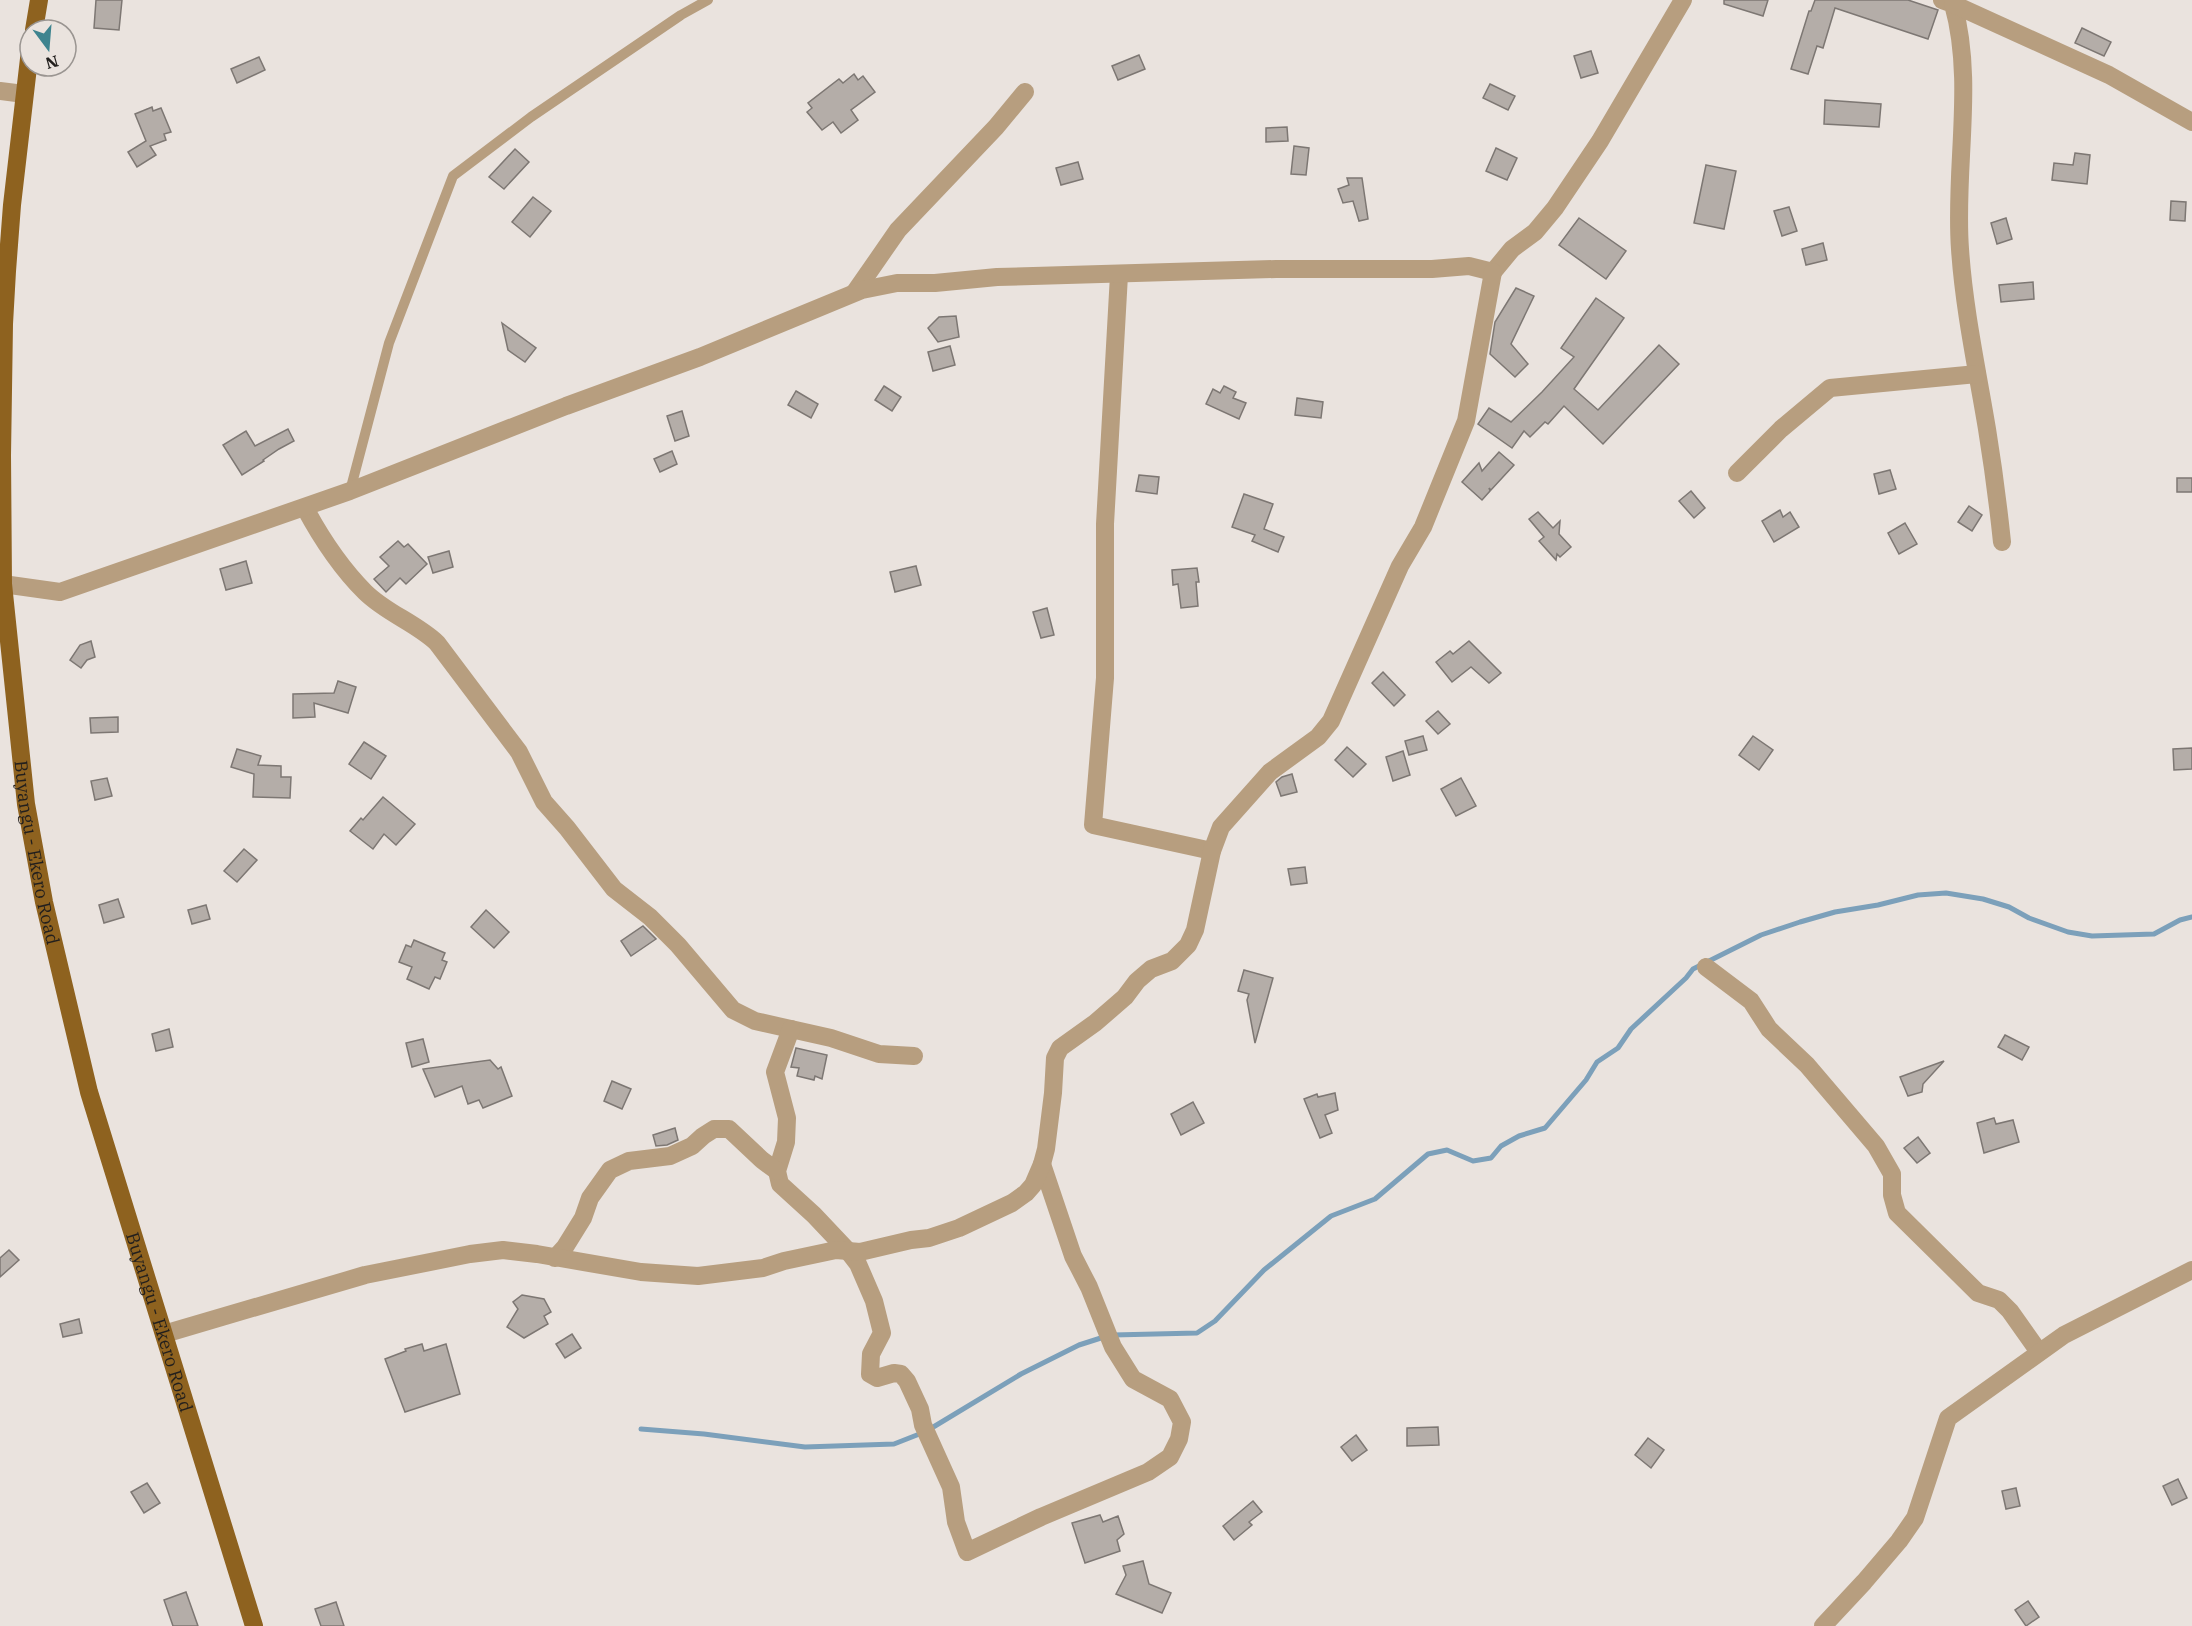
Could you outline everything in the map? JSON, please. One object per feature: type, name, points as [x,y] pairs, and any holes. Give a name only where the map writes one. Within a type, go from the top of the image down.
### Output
[{"type":"main road","points":[[35,18],[39,0]]},
{"type":"main road","name":"Buyangu - Ekero Road","points":[[26,78],[12,205],[4,324],[2,455],[3,584],[26,804],[44,902],[89,1092],[254,1626]]},
{"type":"street","points":[[164,1334],[365,1275],[470,1254],[503,1250],[623,1269],[698,1276],[763,1268],[836,1250],[860,1252],[929,1238],[959,1228],[1019,1199],[1033,1185],[1042,1164],[1053,1093],[1055,1058],[1060,1048],[1095,1023],[1151,969],[1173,961],[1188,945],[1195,930],[1212,852],[1221,828],[1270,772],[1318,737],[1331,721],[1400,566],[1424,527],[1466,421],[1492,272],[1512,249],[1535,232],[1555,208],[1600,141],[1683,0]]},
{"type":"street","points":[[1948,2],[2109,75],[2192,122]]},
{"type":"street","points":[[1948,2],[1961,38],[1963,60],[1959,175],[1960,250],[1977,374],[1996,487],[2002,542]]},
{"type":"street","points":[[0,91],[24,94]]},
{"type":"street","points":[[855,292],[898,230],[996,127],[1025,92]]},
{"type":"street","points":[[3,584],[60,592],[305,508],[566,406],[700,357],[855,292],[897,283],[935,283],[997,277],[1276,269],[1432,269],[1470,266],[1492,272]]},
{"type":"street","points":[[1119,275],[1105,524],[1105,678],[1093,825],[1212,852]]},
{"type":"street","points":[[1737,473],[1781,429],[1830,388],[1977,374]]},
{"type":"street","points":[[305,508],[320,536],[365,592],[394,614],[426,633],[437,643],[519,752],[544,802],[614,889],[650,917],[678,945],[733,1010],[755,1021],[831,1038],[879,1054],[914,1056]]},
{"type":"street","points":[[1706,967],[1751,1001],[1769,1029],[1807,1065],[1876,1146],[1892,1174],[1892,1195],[1897,1214],[1977,1293],[1999,1300],[2010,1311],[2039,1352]]},
{"type":"street","points":[[791,1029],[775,1072],[787,1118],[786,1142],[777,1171],[780,1184],[787,1192],[800,1200],[848,1251],[866,1282],[879,1317],[882,1333],[871,1354],[870,1374],[878,1378],[894,1372],[901,1374],[908,1381],[920,1409],[923,1425],[951,1487],[956,1522],[967,1552],[1050,1513],[1148,1472],[1170,1457],[1179,1438],[1182,1422],[1170,1399],[1134,1379],[1113,1347],[1089,1287],[1073,1256],[1042,1164]]},
{"type":"street","points":[[555,1258],[565,1247],[583,1218],[590,1198],[610,1170],[629,1161],[670,1156],[692,1146],[714,1129],[729,1129],[777,1171]]},
{"type":"street","points":[[1823,1626],[1871,1574],[1915,1518],[1948,1418],[2064,1335],[2192,1270]]},
{"type":"lane","points":[[350,491],[389,344],[453,176],[531,117],[681,15],[708,0]]},
{"type":"building","points":[[96,0],[122,0],[119,30],[94,28]]},
{"type":"building","points":[[1724,0],[1768,0],[1763,16],[1724,4]]},
{"type":"building","points":[[1815,0],[1908,0],[1938,10],[1928,39],[1835,8],[1823,48],[1817,46],[1808,74],[1791,69],[1809,11]]},
{"type":"building","points":[[2082,28],[2111,42],[2104,56],[2075,43]]},
{"type":"building","points":[[1591,51],[1598,73],[1581,78],[1574,56]]},
{"type":"building","points":[[1139,55],[1145,69],[1118,80],[1112,66]]},
{"type":"building","points":[[259,57],[265,70],[237,83],[231,69]]},
{"type":"building","points":[[854,74],[858,80],[863,76],[875,92],[851,110],[858,120],[841,133],[833,122],[822,130],[807,112],[812,108],[808,103],[839,79],[843,83]]},
{"type":"building","points":[[1490,84],[1515,96],[1508,110],[1483,98]]},
{"type":"building","points":[[1825,100],[1881,104],[1879,127],[1824,124]]},
{"type":"building","points":[[152,107],[153,111],[161,108],[171,132],[164,134],[166,140],[150,146],[156,155],[137,167],[128,152],[146,141],[135,114]]},
{"type":"building","points":[[1287,127],[1288,141],[1266,142],[1266,128]]},
{"type":"building","points":[[1294,146],[1309,148],[1306,175],[1291,174]]},
{"type":"building","points":[[1496,148],[1517,158],[1507,180],[1486,171]]},
{"type":"building","points":[[515,149],[529,162],[504,189],[489,177]]},
{"type":"building","points":[[2075,153],[2090,155],[2087,184],[2052,180],[2054,163],[2073,165]]},
{"type":"building","points":[[1078,162],[1083,179],[1061,185],[1056,168]]},
{"type":"building","points":[[1706,165],[1736,171],[1724,229],[1694,223]]},
{"type":"building","points":[[1347,178],[1362,178],[1368,219],[1359,221],[1353,201],[1343,203],[1338,189],[1349,185]]},
{"type":"building","points":[[533,197],[551,211],[530,237],[512,222]]},
{"type":"building","points":[[2171,201],[2186,202],[2185,221],[2170,220]]},
{"type":"building","points":[[1789,207],[1797,231],[1782,236],[1774,211]]},
{"type":"building","points":[[1579,218],[1626,251],[1606,279],[1559,245]]},
{"type":"building","points":[[2006,218],[2012,239],[1997,244],[1991,223]]},
{"type":"building","points":[[1823,243],[1827,260],[1806,265],[1802,249]]},
{"type":"building","points":[[2033,282],[2034,299],[2001,302],[1999,285]]},
{"type":"building","points":[[1516,288],[1534,296],[1511,344],[1528,364],[1515,377],[1490,354],[1495,322]]},
{"type":"building","points":[[1596,298],[1624,318],[1574,389],[1598,410],[1659,345],[1679,364],[1603,444],[1564,406],[1548,424],[1545,422],[1530,437],[1524,431],[1512,448],[1478,424],[1489,408],[1511,422],[1542,392],[1574,357],[1561,348]]},
{"type":"building","points":[[956,316],[959,337],[938,342],[928,328],[939,317]]},
{"type":"building","points":[[502,323],[536,348],[525,362],[508,350]]},
{"type":"building","points":[[950,346],[955,365],[933,371],[928,352]]},
{"type":"building","points":[[884,386],[901,397],[892,411],[875,400]]},
{"type":"building","points":[[1224,386],[1236,392],[1233,398],[1246,403],[1239,419],[1206,404],[1213,389],[1220,393]]},
{"type":"building","points":[[796,391],[818,404],[811,418],[788,405]]},
{"type":"building","points":[[1297,398],[1323,402],[1321,418],[1295,415]]},
{"type":"building","points":[[682,411],[689,436],[675,441],[667,416]]},
{"type":"building","points":[[288,429],[294,441],[242,475],[223,445],[246,431],[255,446]]},
{"type":"building","points":[[672,451],[677,464],[660,472],[654,459]]},
{"type":"building","points":[[1499,452],[1514,465],[1491,490],[1489,488],[1490,491],[1482,500],[1462,482],[1479,463],[1482,471]]},
{"type":"building","points":[[1890,470],[1896,489],[1879,494],[1874,474]]},
{"type":"building","points":[[1139,475],[1159,477],[1157,494],[1136,491]]},
{"type":"building","points":[[2177,478],[2192,478],[2192,492],[2177,492]]},
{"type":"building","points":[[1691,491],[1705,508],[1694,518],[1679,501]]},
{"type":"building","points":[[1244,494],[1273,504],[1264,529],[1284,537],[1278,552],[1252,541],[1255,535],[1232,527]]},
{"type":"building","points":[[1969,506],[1982,515],[1972,531],[1958,522]]},
{"type":"building","points":[[1780,510],[1783,517],[1790,512],[1799,527],[1774,542],[1762,521]]},
{"type":"building","points":[[1538,512],[1553,528],[1560,521],[1559,534],[1571,547],[1560,557],[1557,554],[1556,560],[1539,541],[1544,537],[1529,519]]},
{"type":"building","points":[[1905,523],[1917,544],[1899,554],[1888,533]]},
{"type":"building","points":[[398,541],[404,547],[408,544],[427,564],[406,584],[400,578],[386,592],[374,579],[389,566],[380,557]]},
{"type":"building","points":[[449,551],[453,567],[433,573],[428,557]]},
{"type":"building","points":[[246,561],[252,583],[226,590],[220,569]]},
{"type":"building","points":[[916,566],[921,585],[895,592],[890,572]]},
{"type":"building","points":[[1197,568],[1198,606],[1181,608],[1178,584],[1173,585],[1172,570]]},
{"type":"building","points":[[1047,608],[1054,635],[1041,638],[1033,612]]},
{"type":"building","points":[[91,641],[95,657],[87,660],[81,668],[70,660],[80,645]]},
{"type":"building","points":[[1469,641],[1501,673],[1489,683],[1471,667],[1452,682],[1436,662],[1450,651],[1453,654]]},
{"type":"building","points":[[1383,672],[1405,695],[1394,706],[1372,683]]},
{"type":"building","points":[[338,681],[356,687],[348,713],[314,703],[315,717],[293,718],[293,694],[334,693]]},
{"type":"building","points":[[1438,711],[1450,724],[1438,734],[1426,721]]},
{"type":"building","points":[[118,717],[118,732],[91,733],[90,718]]},
{"type":"building","points":[[1423,736],[1427,750],[1409,755],[1405,741]]},
{"type":"building","points":[[1753,736],[1773,750],[1759,770],[1739,755]]},
{"type":"building","points":[[364,742],[386,756],[371,779],[349,764]]},
{"type":"building","points":[[1347,747],[1366,764],[1353,777],[1335,760]]},
{"type":"building","points":[[2192,748],[2192,769],[2174,770],[2173,749]]},
{"type":"building","points":[[237,749],[261,756],[258,765],[281,766],[281,777],[291,777],[290,798],[253,797],[254,774],[231,767]]},
{"type":"building","points":[[1403,751],[1410,775],[1393,781],[1386,757]]},
{"type":"building","points":[[1292,774],[1297,792],[1281,796],[1276,782]]},
{"type":"building","points":[[107,778],[112,796],[95,800],[91,781]]},
{"type":"building","points":[[1461,778],[1476,806],[1456,816],[1441,789]]},
{"type":"building","points":[[383,797],[415,824],[396,845],[384,834],[373,849],[350,831]]},
{"type":"building","points":[[244,849],[257,860],[237,882],[224,871]]},
{"type":"building","points":[[1305,867],[1307,883],[1291,885],[1288,869]]},
{"type":"building","points":[[118,899],[124,917],[104,923],[99,905]]},
{"type":"building","points":[[206,905],[210,919],[192,924],[188,910]]},
{"type":"building","points":[[486,910],[509,932],[494,948],[471,927]]},
{"type":"building","points":[[643,926],[656,939],[631,956],[621,941]]},
{"type":"building","points":[[414,940],[445,953],[442,960],[447,962],[440,979],[435,977],[429,989],[407,979],[412,967],[399,962],[406,945],[411,947]]},
{"type":"building","points":[[1244,970],[1273,978],[1255,1043],[1247,1000],[1249,994],[1238,991]]},
{"type":"building","points":[[169,1029],[173,1047],[156,1051],[152,1034]]},
{"type":"building","points":[[2005,1035],[2029,1047],[2022,1060],[1998,1047]]},
{"type":"building","points":[[423,1039],[429,1062],[412,1067],[406,1043]]},
{"type":"building","points":[[796,1048],[827,1055],[822,1079],[815,1076],[814,1080],[797,1076],[799,1068],[791,1067]]},
{"type":"building","points":[[490,1060],[498,1069],[501,1067],[512,1096],[483,1108],[479,1100],[468,1104],[462,1086],[435,1097],[423,1069]]},
{"type":"building","points":[[1944,1061],[1923,1084],[1922,1092],[1908,1096],[1900,1077]]},
{"type":"building","points":[[612,1081],[631,1089],[622,1109],[604,1101]]},
{"type":"building","points":[[1335,1093],[1338,1110],[1325,1115],[1332,1133],[1320,1138],[1304,1099],[1317,1094],[1318,1097]]},
{"type":"building","points":[[1193,1102],[1204,1123],[1181,1135],[1171,1114]]},
{"type":"building","points":[[1994,1118],[1996,1124],[2013,1120],[2019,1142],[1984,1153],[1977,1123]]},
{"type":"building","points":[[675,1128],[678,1140],[667,1145],[656,1146],[653,1135]]},
{"type":"building","points":[[1918,1137],[1930,1153],[1917,1163],[1904,1148]]},
{"type":"building","points":[[9,1250],[19,1260],[0,1277],[0,1258]]},
{"type":"building","points":[[522,1295],[544,1299],[551,1312],[544,1316],[548,1324],[524,1338],[507,1327],[518,1309],[513,1302]]},
{"type":"building","points":[[79,1319],[82,1333],[63,1337],[60,1324]]},
{"type":"building","points":[[572,1334],[581,1348],[565,1358],[556,1344]]},
{"type":"building","points":[[422,1344],[424,1351],[446,1344],[460,1394],[405,1412],[385,1359]]},
{"type":"building","points":[[1438,1427],[1439,1445],[1407,1446],[1407,1428]]},
{"type":"building","points":[[1356,1435],[1367,1450],[1352,1461],[1341,1447]]},
{"type":"building","points":[[1648,1438],[1664,1450],[1651,1468],[1635,1455]]},
{"type":"building","points":[[2178,1479],[2187,1498],[2172,1505],[2163,1486]]},
{"type":"building","points":[[147,1483],[160,1503],[144,1513],[131,1492]]},
{"type":"building","points":[[2016,1488],[2020,1506],[2006,1509],[2002,1491]]},
{"type":"building","points":[[1253,1501],[1262,1512],[1249,1522],[1252,1525],[1234,1540],[1223,1526]]},
{"type":"building","points":[[1100,1515],[1103,1522],[1118,1516],[1124,1534],[1117,1540],[1120,1551],[1085,1563],[1072,1523]]},
{"type":"building","points":[[1143,1561],[1149,1584],[1171,1593],[1162,1613],[1116,1594],[1126,1575],[1123,1566]]},
{"type":"building","points":[[186,1592],[198,1626],[173,1626],[164,1600]]},
{"type":"building","points":[[2028,1601],[2039,1617],[2026,1626],[2015,1610]]},
{"type":"building","points":[[336,1602],[344,1626],[321,1626],[315,1609]]},
{"type":"waterway","points":[[1113,1335],[1197,1333],[1215,1321],[1264,1270],[1331,1216],[1375,1199],[1428,1154],[1447,1150],[1473,1161],[1491,1158],[1501,1146],[1519,1136],[1545,1128],[1586,1080],[1597,1062],[1618,1048],[1631,1029],[1693,969],[1761,935],[1835,912],[1918,895],[1946,893],[1983,899],[2009,907],[2029,918],[2068,932],[2092,936],[2154,934],[2180,920],[2192,917]]},
{"type":"waterway","points":[[930,1429],[1021,1374],[1079,1345],[1104,1337]]},
{"type":"waterway","points":[[641,1429],[704,1434],[805,1447],[894,1444],[922,1433]]}]
